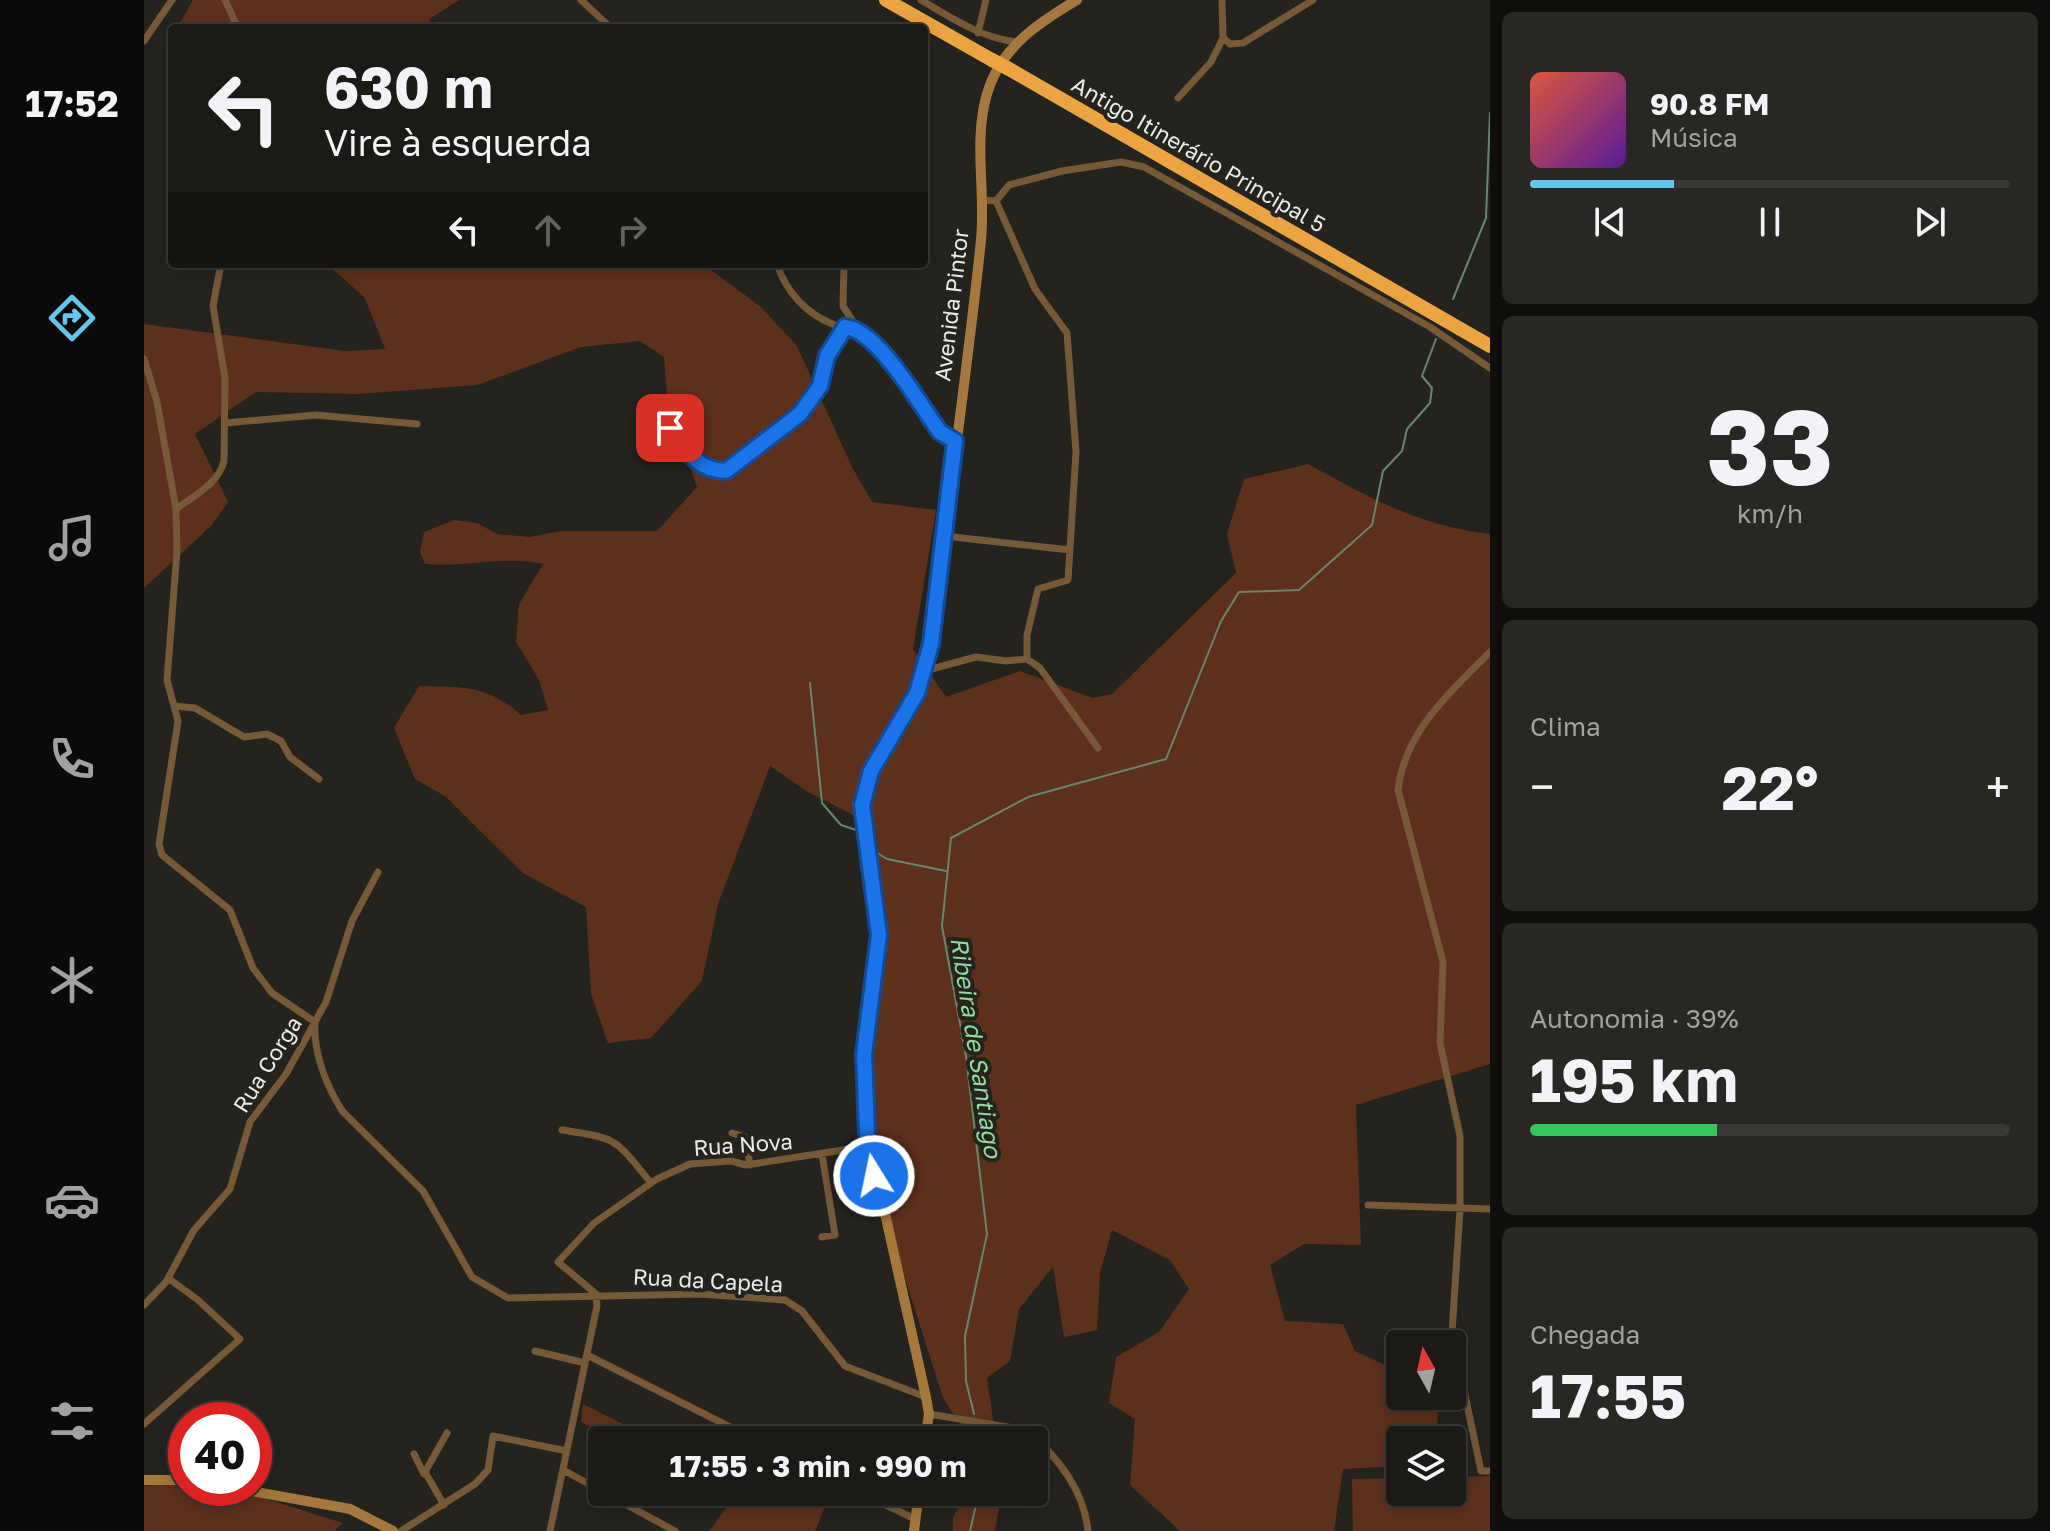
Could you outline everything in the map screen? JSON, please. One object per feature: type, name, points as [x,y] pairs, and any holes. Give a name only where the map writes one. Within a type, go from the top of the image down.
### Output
[{"type":"highway","name":"Antigo Itinerário Principal 5","points":[[886,0],[1490,346]]},
{"type":"street","points":[[144,41],[172,0]]},
{"type":"street","points":[[225,0],[236,24]]},
{"type":"street","points":[[581,0],[607,24]]},
{"type":"street","points":[[921,0],[978,33],[995,40],[1017,42]]},
{"type":"street","points":[[978,33],[986,0]]},
{"type":"street","name":"Avenida Pintor","points":[[927,1426],[926,1397],[869,1146],[864,1054],[879,935],[862,805],[871,771],[911,704],[924,671],[981,237],[980,126],[987,94],[994,76],[1017,42],[1042,21],[1077,0]]},
{"type":"street","points":[[1178,98],[1211,62],[1223,38],[1222,0]]},
{"type":"street","points":[[1223,38],[1230,44],[1243,43],[1313,0]]},
{"type":"street","points":[[996,201],[1009,185],[1062,171],[1121,162],[1144,167],[1430,327],[1490,368]]},
{"type":"street","points":[[982,200],[996,201]]},
{"type":"street","points":[[996,201],[1035,289],[1067,333],[1076,452],[1068,580],[1038,589],[1027,635],[1027,659]]},
{"type":"street","points":[[176,509],[204,489],[222,471],[225,378],[213,306],[220,268]]},
{"type":"street","points":[[778,268],[782,279],[803,307],[836,326],[857,328]]},
{"type":"street","points":[[844,268],[843,306],[857,328],[875,343],[940,432],[955,441]]},
{"type":"street","points":[[670,428],[696,463],[711,470],[726,471],[800,414],[820,386],[827,356],[845,327]]},
{"type":"street","points":[[144,359],[157,402],[176,509],[177,551],[167,680],[178,721],[159,844],[162,855],[230,910],[253,968],[272,993],[315,1022]]},
{"type":"street","points":[[225,423],[316,415],[417,424]]},
{"type":"street","points":[[944,536],[1070,550]]},
{"type":"street","points":[[1490,652],[1445,697],[1412,741],[1400,767],[1398,790],[1443,962],[1440,1043],[1460,1136],[1460,1209],[1452,1333],[1481,1471],[1490,1471]]},
{"type":"street","points":[[924,671],[976,657],[1006,661],[1027,659],[1040,668],[1098,748]]},
{"type":"street","points":[[174,706],[195,708],[244,737],[267,734],[281,741],[290,757],[319,779]]},
{"type":"street","name":"Rua Corga","points":[[144,1305],[168,1278],[194,1230],[230,1189],[250,1122],[286,1074],[326,1002],[352,921],[378,872]]},
{"type":"street","name":"Rua da Capela","points":[[315,1022],[313,1042],[343,1112],[423,1191],[472,1277],[508,1298],[700,1294],[785,1300],[802,1311],[845,1366],[926,1397]]},
{"type":"street","points":[[562,1130],[608,1137],[618,1143],[651,1183]]},
{"type":"street","points":[[732,1133],[745,1137],[750,1165]]},
{"type":"street","name":"Rua Nova","points":[[596,1294],[558,1262],[594,1223],[651,1183],[690,1164],[731,1161],[750,1165],[869,1146]]},
{"type":"street","points":[[822,1154],[835,1235],[822,1237]]},
{"type":"street","points":[[1368,1205],[1490,1209]]},
{"type":"street","points":[[144,1424],[240,1339],[168,1278]]},
{"type":"street","points":[[550,1531],[586,1359],[596,1294]]},
{"type":"street","points":[[535,1351],[586,1359],[727,1426]]},
{"type":"street","points":[[929,1414],[1026,1430],[1081,1495],[1088,1531]]},
{"type":"street","points":[[425,1476],[447,1433]]},
{"type":"street","points":[[401,1531],[475,1484],[488,1470],[493,1436],[567,1451]]},
{"type":"street","points":[[414,1454],[444,1505]]},
{"type":"street","points":[[563,1470],[588,1484]]},
{"type":"street","points":[[144,1480],[168,1480]]},
{"type":"street","points":[[272,1495],[350,1509],[393,1531]]},
{"type":"street","points":[[629,1506],[675,1531]]},
{"type":"street","points":[[883,1506],[915,1525]]},
{"type":"shaded area","points":[[193,0],[459,0],[431,18],[427,24],[179,24]]},
{"type":"shaded area","points":[[331,268],[708,268],[761,307],[797,346],[852,467],[872,502],[936,510],[913,649],[946,697],[1020,671],[1093,698],[1112,694],[1236,573],[1227,534],[1244,479],[1308,464],[1396,509],[1440,524],[1490,534],[1490,1064],[1356,1105],[1361,1245],[1304,1244],[1270,1265],[1285,1321],[1343,1324],[1355,1351],[1386,1365],[1386,1410],[1438,1410],[1437,1426],[1386,1426],[1386,1467],[1343,1469],[1334,1531],[1180,1531],[1130,1485],[1135,1419],[1109,1403],[1116,1357],[1159,1332],[1189,1289],[1170,1260],[1112,1230],[1100,1273],[1097,1330],[1064,1337],[1053,1267],[1019,1309],[1010,1361],[987,1378],[994,1426],[961,1426],[943,1398],[895,1247],[881,1162],[874,1139],[869,1050],[884,956],[884,905],[875,826],[808,792],[770,766],[718,904],[702,981],[651,1038],[608,1043],[591,994],[586,907],[523,873],[445,796],[415,779],[394,728],[419,686],[461,688],[485,693],[521,715],[548,710],[539,680],[516,642],[519,604],[543,564],[513,561],[425,564],[420,552],[424,532],[454,520],[477,523],[497,534],[530,537],[561,531],[657,531],[697,487],[667,396],[664,357],[640,341],[581,347],[477,385],[358,394],[256,392],[195,434],[228,502],[212,525],[144,588],[144,324],[345,351],[385,349],[365,298]]},
{"type":"shaded area","points":[[583,1404],[627,1426],[589,1426],[581,1422]]},
{"type":"shaded area","points":[[1490,1476],[1490,1531],[1353,1531],[1352,1479],[1386,1478],[1386,1506],[1466,1506],[1466,1477]]},
{"type":"shaded area","points":[[168,1484],[168,1506],[272,1506],[272,1501],[343,1523],[334,1531],[144,1531],[144,1486]]},
{"type":"shaded area","points":[[723,1506],[825,1506],[815,1531],[709,1531],[726,1508]]},
{"type":"shaded area","points":[[959,1506],[999,1506],[995,1531],[953,1531],[953,1518]]},
{"type":"waterway","name":"Ribeira de Santiago","points":[[1453,299],[1486,218],[1490,113]]},
{"type":"waterway","name":"Ribeira de Santiago","points":[[974,1414],[966,1381],[965,1336],[987,1234],[966,1056],[942,926],[951,838],[1028,797],[1166,759],[1221,621],[1239,592],[1299,590],[1372,525],[1383,471],[1402,451],[1407,429],[1430,403],[1432,388],[1422,376],[1436,339]]},
{"type":"waterway","points":[[810,683],[822,803],[841,825],[859,831]]},
{"type":"waterway","points":[[872,841],[874,851],[887,859],[946,871]]},
{"type":"waterway","name":"Ribeira de Santiago","points":[[970,1531],[976,1506]]},
{"type":"route","points":[[670,428],[696,463],[711,470],[726,471],[800,414],[820,386],[827,356],[845,327],[857,328],[875,343],[940,432],[955,441],[931,644],[924,673],[917,693],[871,771],[862,805],[879,935],[864,1054],[867,1133],[874,1176]]}]
